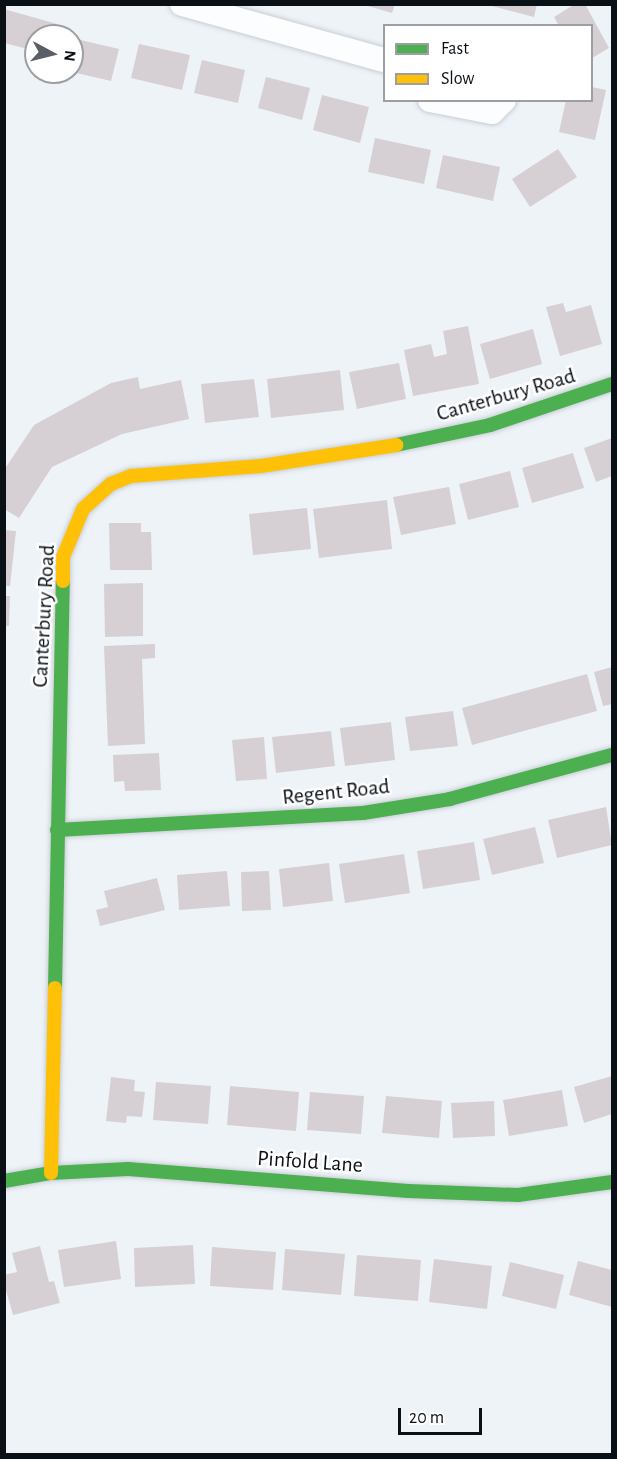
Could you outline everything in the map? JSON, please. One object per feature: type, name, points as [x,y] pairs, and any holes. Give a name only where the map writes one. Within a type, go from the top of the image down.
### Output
[{"type":"street","points":[[182,4],[383,60]]},
{"type":"street","points":[[440,102],[492,112],[502,102]]},
{"type":"street","name":"Canterbury Road","points":[[51,1173],[63,557],[75,522],[95,496],[131,476],[261,466],[389,447],[490,425],[612,384]]},
{"type":"street","name":"Regent Road","points":[[57,830],[363,813],[450,799],[612,754]]},
{"type":"street","name":"Pinfold Lane","points":[[4,1181],[51,1173],[128,1169],[408,1191],[518,1195],[612,1182]]},
{"type":"building","points":[[361,4],[395,4],[392,13]]},
{"type":"building","points":[[484,4],[537,4],[534,17]]},
{"type":"building","points":[[575,4],[585,4],[609,48],[593,57],[593,24],[558,24],[554,17]]},
{"type":"building","points":[[4,9],[57,24],[24,24],[24,48],[4,43]]},
{"type":"building","points":[[84,41],[119,49],[111,81],[84,75]]},
{"type":"building","points":[[139,44],[190,55],[182,90],[131,78]]},
{"type":"building","points":[[202,60],[245,70],[238,103],[194,93]]},
{"type":"building","points":[[266,77],[310,88],[302,120],[258,108]]},
{"type":"building","points":[[593,87],[606,90],[595,140],[559,132],[566,102],[593,102]]},
{"type":"building","points":[[322,95],[369,107],[360,143],[313,130]]},
{"type":"building","points":[[375,138],[431,150],[424,184],[368,172]]},
{"type":"building","points":[[558,149],[577,177],[530,207],[512,179]]},
{"type":"building","points":[[443,155],[500,167],[493,201],[436,188]]},
{"type":"building","points":[[563,303],[566,312],[591,305],[602,344],[560,356],[546,307]]},
{"type":"building","points":[[468,326],[479,384],[413,396],[404,350],[431,344],[434,357],[447,354],[443,331]]},
{"type":"building","points":[[533,329],[542,364],[490,379],[480,344]]},
{"type":"building","points":[[399,363],[406,399],[357,409],[349,372]]},
{"type":"building","points":[[340,370],[344,410],[271,418],[267,379]]},
{"type":"building","points":[[138,377],[140,389],[181,380],[189,419],[122,434],[52,467],[19,518],[4,509],[4,470],[34,425],[111,383]]},
{"type":"building","points":[[254,379],[259,417],[205,423],[201,384]]},
{"type":"building","points":[[612,438],[612,476],[596,482],[584,448]]},
{"type":"building","points":[[573,453],[584,488],[532,503],[522,468]]},
{"type":"building","points":[[510,471],[519,507],[468,520],[459,484]]},
{"type":"building","points":[[449,487],[456,524],[401,535],[393,497]]},
{"type":"building","points":[[387,500],[392,549],[319,558],[313,509]]},
{"type":"building","points":[[307,508],[311,549],[253,555],[249,514]]},
{"type":"building","points":[[109,523],[141,523],[141,532],[151,532],[152,570],[110,570]]},
{"type":"building","points":[[4,530],[16,531],[10,586],[4,586]]},
{"type":"building","points":[[143,583],[143,636],[105,637],[104,584]]},
{"type":"building","points":[[4,596],[10,596],[9,626],[4,626]]},
{"type":"building","points":[[155,644],[155,658],[142,659],[145,744],[108,746],[104,646]]},
{"type":"building","points":[[612,667],[612,704],[603,706],[594,672]]},
{"type":"building","points":[[587,674],[597,711],[472,745],[462,708]]},
{"type":"building","points":[[453,711],[458,746],[410,751],[405,717]]},
{"type":"building","points":[[391,722],[395,760],[345,766],[340,728]]},
{"type":"building","points":[[331,731],[335,766],[276,773],[272,737]]},
{"type":"building","points":[[264,737],[267,779],[236,781],[232,740]]},
{"type":"building","points":[[159,753],[161,790],[125,791],[124,781],[114,782],[113,755]]},
{"type":"building","points":[[606,807],[612,845],[557,858],[548,820]]},
{"type":"building","points":[[535,827],[544,863],[492,875],[483,839]]},
{"type":"building","points":[[474,842],[480,880],[423,889],[417,851]]},
{"type":"building","points":[[404,854],[410,893],[345,903],[339,864]]},
{"type":"building","points":[[329,863],[333,901],[283,907],[279,869]]},
{"type":"building","points":[[227,871],[230,906],[179,910],[177,875]]},
{"type":"building","points":[[269,871],[271,910],[242,911],[241,872]]},
{"type":"building","points":[[157,878],[165,910],[100,926],[96,910],[108,907],[104,891]]},
{"type":"building","points":[[612,1076],[612,1114],[584,1123],[574,1087]]},
{"type":"building","points":[[111,1077],[135,1080],[134,1091],[145,1092],[142,1117],[127,1116],[126,1123],[106,1121]]},
{"type":"building","points":[[156,1082],[211,1086],[208,1124],[153,1120]]},
{"type":"building","points":[[230,1086],[299,1092],[296,1131],[227,1125]]},
{"type":"building","points":[[562,1090],[568,1126],[509,1136],[503,1100]]},
{"type":"building","points":[[310,1092],[364,1096],[361,1134],[307,1130]]},
{"type":"building","points":[[386,1096],[442,1101],[439,1138],[382,1133]]},
{"type":"building","points":[[494,1101],[495,1136],[453,1138],[451,1103]]},
{"type":"building","points":[[116,1241],[121,1279],[64,1287],[58,1250]]},
{"type":"building","points":[[193,1245],[195,1284],[135,1287],[134,1248]]},
{"type":"building","points":[[40,1246],[49,1282],[54,1281],[60,1303],[13,1315],[4,1283],[4,1275],[17,1272],[12,1253]]},
{"type":"building","points":[[212,1247],[276,1252],[273,1290],[210,1286]]},
{"type":"building","points":[[285,1249],[345,1254],[341,1295],[282,1290]]},
{"type":"building","points":[[357,1255],[421,1260],[418,1301],[354,1296]]},
{"type":"building","points":[[434,1259],[492,1266],[487,1309],[429,1302]]},
{"type":"building","points":[[578,1261],[612,1270],[612,1307],[569,1295]]},
{"type":"building","points":[[510,1262],[564,1275],[556,1309],[502,1296]]},
{"type":"traffic: fast","points":[[396,445],[490,425],[612,384]]},
{"type":"traffic: fast","points":[[55,988],[63,581]]},
{"type":"traffic: fast","points":[[57,830],[363,813],[450,799],[612,755]]},
{"type":"traffic: fast","points":[[4,1181],[51,1173],[128,1169],[408,1191],[518,1195],[612,1182]]},
{"type":"traffic: slow","points":[[63,581],[63,557],[83,509],[111,484],[131,476],[261,466],[396,445]]},
{"type":"traffic: slow","points":[[51,1173],[55,988]]}]
